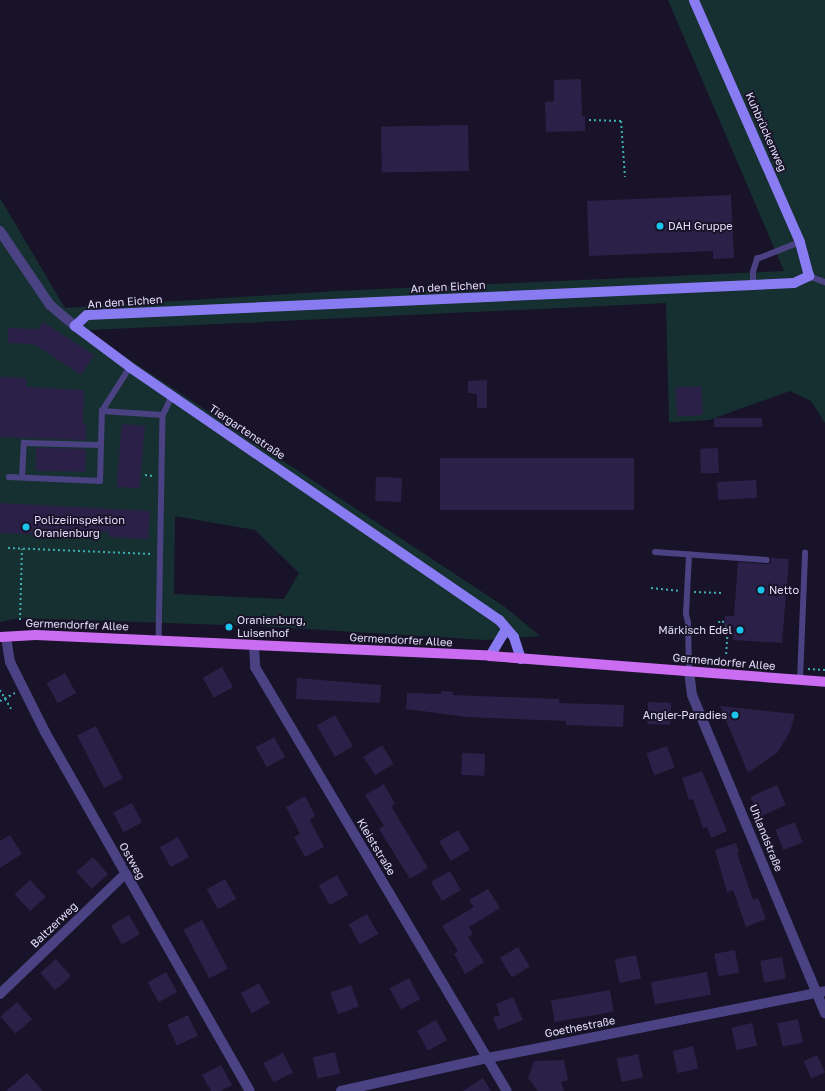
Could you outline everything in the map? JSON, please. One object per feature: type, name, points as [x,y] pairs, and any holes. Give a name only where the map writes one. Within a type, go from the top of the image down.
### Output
[{"type":"main road","name":"Germendorfer Allee","points":[[3,637],[36,635],[490,656],[825,682]]},
{"type":"street","name":"Kuhbrückenweg","points":[[694,0],[800,242],[809,276]]},
{"type":"street","name":"Tiergartenstraße","points":[[0,231],[50,305],[75,326],[130,367],[499,620],[514,636],[521,659]]},
{"type":"street","name":"An den Eichen","points":[[75,326],[87,314],[794,283],[809,276]]},
{"type":"street","points":[[490,656],[506,629]]},
{"type":"street","name":"Ostweg","points":[[3,637],[4,658],[23,689],[125,874],[250,1091]]},
{"type":"street","name":"Kleiststraße","points":[[254,645],[256,667],[507,1091]]},
{"type":"street","name":"Uhlandstraße","points":[[689,672],[692,695],[820,991],[825,1013]]},
{"type":"street","name":"Baltzerweg","points":[[0,994],[125,874]]},
{"type":"street","name":"Goethestraße","points":[[341,1091],[488,1058],[820,991]]},
{"type":"lane","points":[[753,285],[753,272],[757,259],[800,242]]},
{"type":"lane","points":[[809,276],[825,282]]},
{"type":"lane","points":[[9,477],[100,481],[102,411],[130,367]]},
{"type":"lane","points":[[159,640],[163,415],[172,396]]},
{"type":"lane","points":[[102,411],[163,415]]},
{"type":"lane","points":[[22,477],[24,443],[101,445]]},
{"type":"lane","points":[[655,552],[767,560]]},
{"type":"lane","points":[[800,680],[805,553]]},
{"type":"lane","points":[[689,555],[686,614],[688,624],[689,672]]},
{"type":"path","points":[[589,120],[621,121],[624,177]]},
{"type":"path","points":[[8,548],[161,554]]},
{"type":"path","points":[[20,620],[22,549]]},
{"type":"path","points":[[724,622],[719,621],[720,626],[728,627],[726,658]]},
{"type":"path","points":[[801,668],[825,670]]},
{"type":"path","points":[[0,701],[23,689]]},
{"type":"path","points":[[0,690],[11,709]]},
{"type":"green space","points":[[668,0],[825,0],[825,423],[811,401],[790,391],[709,420],[669,422],[666,303],[89,330],[98,339],[505,607],[540,636],[486,640],[257,626],[19,618],[0,622],[0,198],[65,308],[336,291],[784,271]],"holes":[[[175,516],[255,530],[299,573],[284,599],[174,594]]]},
{"type":"building","points":[[581,79],[582,116],[585,116],[585,131],[546,132],[545,102],[554,101],[554,80]]},
{"type":"building","points":[[468,125],[469,171],[382,173],[381,127]]},
{"type":"building","name":"DAH Gruppe","points":[[731,195],[734,258],[713,259],[713,251],[589,256],[587,201]]},
{"type":"building","points":[[43,322],[94,355],[81,375],[34,344],[8,343],[8,328],[39,329]]},
{"type":"building","points":[[0,377],[26,378],[26,387],[84,390],[83,424],[86,425],[86,440],[0,437]]},
{"type":"building","points":[[487,380],[487,408],[477,408],[477,394],[468,393],[468,381]]},
{"type":"building","points":[[701,386],[703,415],[677,417],[675,388]]},
{"type":"building","points":[[714,418],[762,418],[762,427],[714,427]]},
{"type":"building","points":[[122,424],[145,426],[139,489],[117,487]]},
{"type":"building","points":[[36,448],[86,449],[86,472],[36,471]]},
{"type":"building","points":[[718,448],[719,473],[701,474],[700,449]]},
{"type":"building","points":[[440,458],[634,458],[634,510],[440,510]]},
{"type":"building","points":[[376,477],[402,478],[401,502],[375,501]]},
{"type":"building","points":[[756,480],[757,498],[718,500],[717,482]]},
{"type":"building","points":[[0,503],[150,511],[148,539],[109,537],[109,532],[61,531],[61,536],[0,533]]},
{"type":"building","name":"Netto","points":[[771,558],[789,559],[782,643],[733,640],[734,626],[724,625],[725,616],[734,616],[738,562],[767,564],[771,563]]},
{"type":"building","points":[[222,667],[233,687],[214,698],[203,678]]},
{"type":"building","points":[[65,673],[76,693],[58,703],[47,683]]},
{"type":"building","points":[[297,678],[381,685],[380,703],[296,699]]},
{"type":"building","points":[[441,691],[453,692],[453,695],[559,699],[559,703],[624,705],[623,727],[566,725],[566,721],[467,717],[406,709],[407,693],[441,694]]},
{"type":"building","points":[[648,702],[671,703],[670,725],[647,724]]},
{"type":"building","points":[[720,706],[795,714],[790,732],[777,753],[748,773]]},
{"type":"building","points":[[335,715],[353,746],[335,757],[317,726]]},
{"type":"building","points":[[96,726],[123,779],[104,788],[77,736]]},
{"type":"building","points":[[274,737],[285,757],[267,767],[256,747]]},
{"type":"building","points":[[382,745],[394,764],[375,775],[363,757]]},
{"type":"building","points":[[667,746],[675,768],[654,775],[646,754]]},
{"type":"building","points":[[462,753],[485,754],[484,776],[461,775]]},
{"type":"building","points":[[702,771],[727,831],[711,838],[707,827],[703,828],[693,799],[689,800],[682,778]]},
{"type":"building","points":[[384,784],[395,804],[391,806],[428,868],[410,879],[379,829],[384,826],[365,795]]},
{"type":"building","points":[[777,785],[786,805],[759,817],[751,797]]},
{"type":"building","points":[[305,796],[315,816],[310,820],[324,847],[305,857],[294,837],[300,834],[286,807]]},
{"type":"building","points":[[132,803],[142,823],[123,832],[113,813]]},
{"type":"building","points":[[795,822],[803,843],[783,850],[775,830]]},
{"type":"building","points":[[458,830],[470,850],[451,861],[439,841]]},
{"type":"building","points":[[10,835],[22,854],[0,868],[0,841]]},
{"type":"building","points":[[178,837],[189,857],[171,867],[160,847]]},
{"type":"building","points":[[736,843],[739,852],[737,853],[753,900],[758,898],[766,919],[746,927],[733,890],[727,892],[715,850]]},
{"type":"building","points":[[93,857],[108,874],[91,889],[76,871]]},
{"type":"building","points":[[450,871],[461,890],[442,901],[431,882]]},
{"type":"building","points":[[337,875],[348,895],[330,905],[319,885]]},
{"type":"building","points":[[225,879],[236,899],[218,909],[207,889]]},
{"type":"building","points":[[30,880],[46,897],[30,911],[15,894]]},
{"type":"building","points":[[488,889],[500,908],[469,927],[473,934],[468,937],[484,962],[465,974],[454,954],[458,951],[442,926],[474,907],[469,900]]},
{"type":"building","points":[[367,914],[378,934],[360,944],[349,924]]},
{"type":"building","points":[[129,915],[140,934],[122,945],[111,926]]},
{"type":"building","points":[[202,920],[228,969],[209,978],[183,930]]},
{"type":"building","points":[[518,947],[530,967],[512,978],[500,958]]},
{"type":"building","points":[[735,950],[739,973],[718,976],[714,954]]},
{"type":"building","points":[[636,955],[641,978],[619,983],[614,960]]},
{"type":"building","points":[[782,957],[786,979],[764,982],[760,961]]},
{"type":"building","points":[[56,959],[71,976],[55,990],[40,973]]},
{"type":"building","points":[[166,972],[177,992],[159,1002],[148,982]]},
{"type":"building","points":[[707,972],[711,995],[655,1005],[651,982]]},
{"type":"building","points":[[409,978],[420,999],[401,1010],[390,988]]},
{"type":"building","points":[[259,983],[270,1003],[252,1013],[241,993]]},
{"type":"building","points":[[351,985],[359,1007],[338,1014],[330,993]]},
{"type":"building","points":[[610,990],[614,1012],[555,1022],[551,1000]]},
{"type":"building","points":[[513,997],[523,1020],[498,1030],[493,1017],[500,1015],[496,1004]]},
{"type":"building","points":[[17,1002],[32,1019],[15,1034],[0,1016]]},
{"type":"building","points":[[188,1015],[198,1036],[177,1046],[167,1025]]},
{"type":"building","points":[[798,1019],[803,1042],[782,1047],[777,1023]]},
{"type":"building","points":[[436,1020],[447,1040],[428,1051],[417,1031]]},
{"type":"building","points":[[752,1023],[757,1045],[737,1050],[732,1028]]},
{"type":"building","points":[[693,1046],[698,1068],[678,1073],[673,1051]]},
{"type":"building","points":[[335,1052],[340,1073],[318,1079],[313,1057]]},
{"type":"building","points":[[283,1053],[293,1073],[273,1083],[263,1063]]},
{"type":"building","points":[[638,1054],[643,1077],[621,1082],[616,1059]]},
{"type":"building","points":[[817,1055],[825,1072],[811,1079],[803,1061]]},
{"type":"building","points":[[564,1060],[568,1080],[561,1082],[564,1091],[538,1091],[528,1078],[534,1061]]},
{"type":"building","points":[[221,1065],[232,1085],[221,1091],[211,1091],[202,1075]]},
{"type":"building","points":[[27,1073],[43,1091],[6,1091]]},
{"type":"building","points":[[483,1078],[491,1091],[463,1091]]},
{"type":"place","name":"DAH Gruppe","points":[[660,226]]},
{"type":"place","name":"Polizeiinspektion Oranienburg","points":[[26,527]]},
{"type":"place","name":"Netto","points":[[761,590]]},
{"type":"place","name":"Oranienburg, Luisenhof","points":[[229,627]]},
{"type":"place","name":"Märkisch Edel","points":[[740,630]]},
{"type":"place","name":"Angler-Paradies","points":[[735,715]]}]
